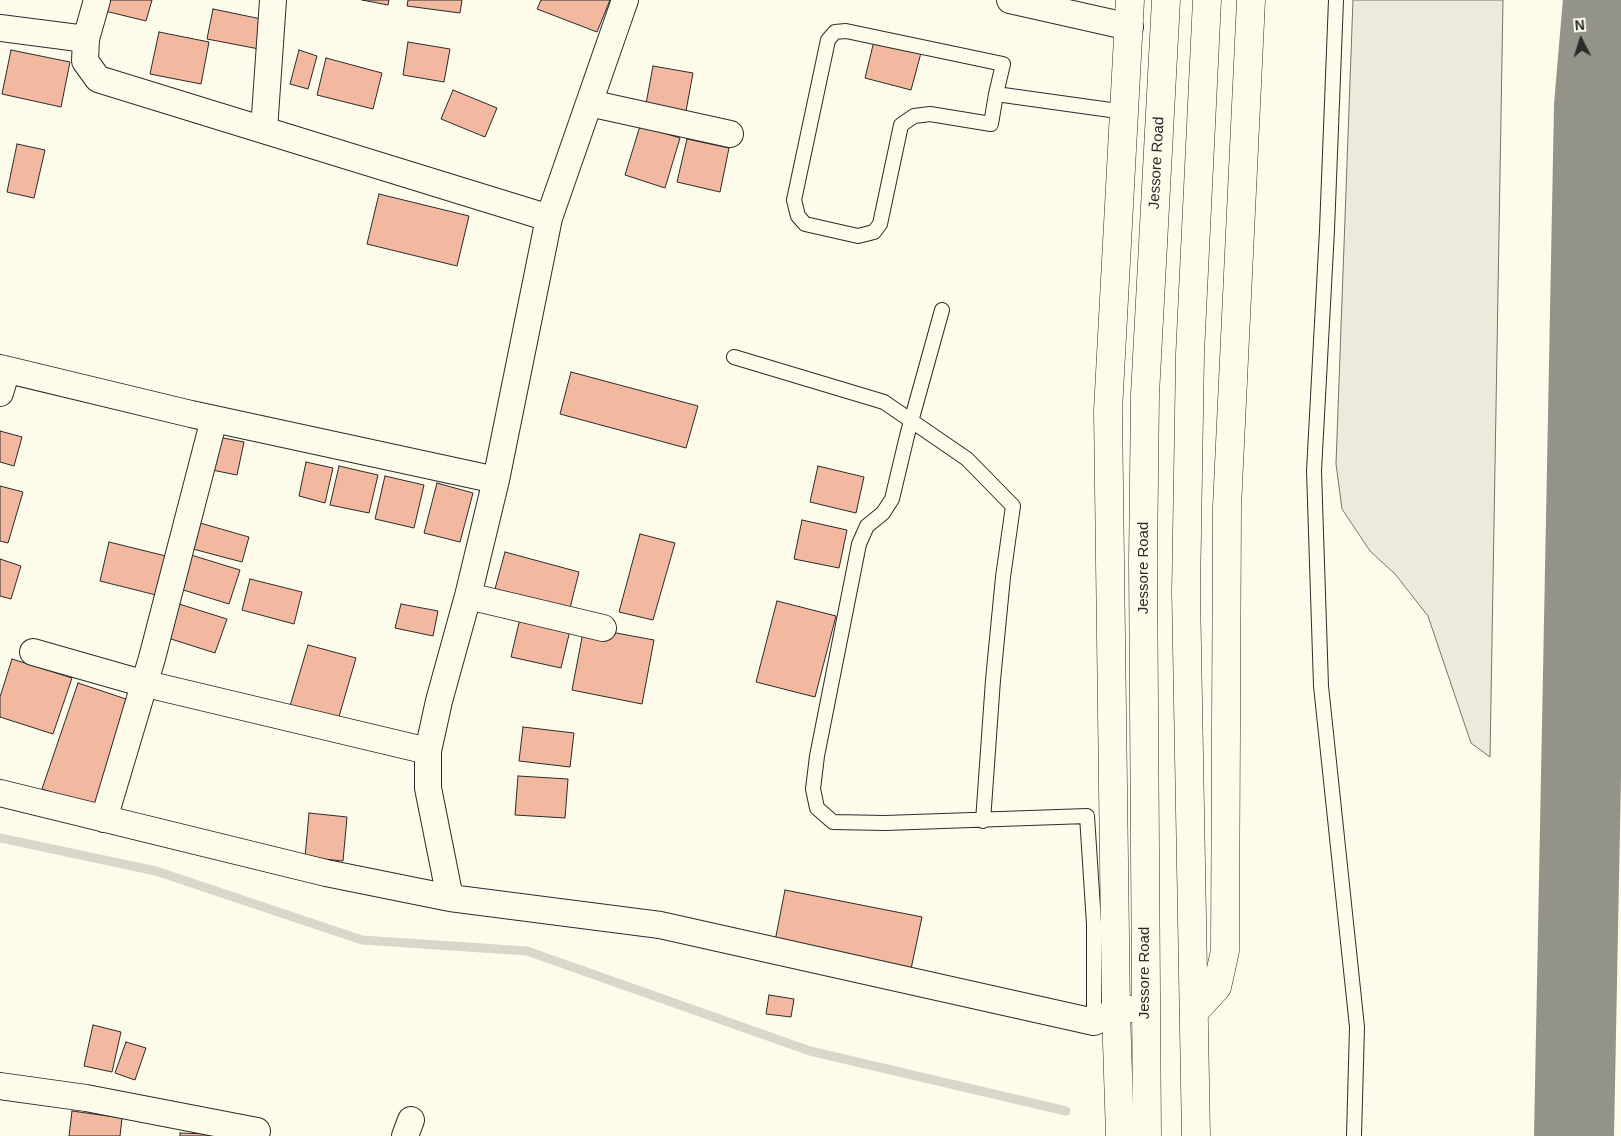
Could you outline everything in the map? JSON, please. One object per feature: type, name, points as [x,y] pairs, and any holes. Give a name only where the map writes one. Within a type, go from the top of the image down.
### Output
[{"type":"main road","points":[[1120,1136],[1105,1016],[1108,411],[1130,0]]},
{"type":"main road","name":"Jessore Road","points":[[1147,1136],[1143,561],[1145,395],[1166,0]]},
{"type":"main road","points":[[1196,1136],[1186,592],[1190,354],[1206,0]]},
{"type":"main road","points":[[1194,1012],[1217,987],[1225,951],[1227,507],[1251,0]]},
{"type":"street","points":[[97,0],[86,38],[85,61],[98,79],[549,218]]},
{"type":"street","points":[[264,130],[272,0]]},
{"type":"street","points":[[450,898],[428,788],[428,751],[496,480],[549,218],[625,0]]},
{"type":"street","points":[[1010,0],[1130,27]]},
{"type":"street","points":[[0,28],[86,38]]},
{"type":"street","points":[[589,103],[730,134]]},
{"type":"street","points":[[2,377],[214,419],[496,480]]},
{"type":"street","points":[[104,819],[152,685],[214,419]]},
{"type":"street","points":[[468,596],[602,628]]},
{"type":"street","points":[[33,652],[152,685],[428,751]]},
{"type":"street","points":[[0,793],[326,873],[450,898],[660,925],[1105,1016],[1145,1007]]},
{"type":"street","points":[[0,1086],[86,1098],[257,1131]]},
{"type":"lane","points":[[1336,0],[1327,230],[1314,471],[1322,686],[1357,1028],[1354,1136]]},
{"type":"lane","points":[[846,31],[1003,64],[996,94],[991,124],[930,114],[914,116],[901,125],[880,224],[874,232],[858,236],[805,224],[798,216],[794,200],[828,40],[835,32],[846,31]]},
{"type":"lane","points":[[996,94],[1125,112]]},
{"type":"lane","points":[[942,310],[911,421],[892,499],[883,513],[867,526],[859,544],[817,756],[813,789],[817,808],[833,822],[983,821],[1087,816],[1094,924],[1105,1016]]},
{"type":"lane","points":[[734,357],[884,402],[967,459],[1013,506],[1003,577],[994,671],[983,821]]},
{"type":"shaded area","points":[[1353,0],[1503,0],[1490,757],[1471,743],[1428,616],[1395,574],[1370,551],[1342,509],[1336,464]]},
{"type":"building","points":[[108,0],[152,0],[146,21],[105,11]]},
{"type":"building","points":[[362,0],[389,0],[388,5]]},
{"type":"building","points":[[408,0],[462,0],[460,13],[407,6]]},
{"type":"building","points":[[541,0],[610,0],[597,32],[537,9]]},
{"type":"building","points":[[213,9],[266,20],[259,49],[207,39]]},
{"type":"building","points":[[159,32],[209,42],[201,84],[150,74]]},
{"type":"building","points":[[874,41],[921,53],[911,90],[865,78]]},
{"type":"building","points":[[408,42],[450,49],[444,82],[403,75]]},
{"type":"building","points":[[11,50],[70,62],[61,107],[2,94]]},
{"type":"building","points":[[299,50],[317,56],[308,89],[290,84]]},
{"type":"building","points":[[326,58],[382,73],[373,109],[317,95]]},
{"type":"building","points":[[653,66],[693,73],[686,111],[646,104]]},
{"type":"building","points":[[453,90],[497,108],[485,137],[441,119]]},
{"type":"building","points":[[640,126],[680,138],[665,188],[625,175]]},
{"type":"building","points":[[687,139],[729,148],[720,192],[677,182]]},
{"type":"building","points":[[17,144],[45,150],[34,198],[7,192]]},
{"type":"building","points":[[379,194],[469,216],[457,266],[367,244]]},
{"type":"building","points":[[571,372],[698,406],[686,448],[560,414]]},
{"type":"building","points":[[0,431],[22,437],[14,466],[0,462]]},
{"type":"building","points":[[218,437],[244,442],[237,475],[212,470]]},
{"type":"building","points":[[306,462],[333,468],[325,503],[299,496]]},
{"type":"building","points":[[339,466],[378,475],[369,513],[330,505]]},
{"type":"building","points":[[818,466],[864,477],[856,513],[810,502]]},
{"type":"building","points":[[385,476],[424,485],[414,528],[375,519]]},
{"type":"building","points":[[437,483],[473,493],[460,542],[424,533]]},
{"type":"building","points":[[0,486],[23,492],[8,543],[0,541]]},
{"type":"building","points":[[802,520],[847,530],[839,568],[794,559]]},
{"type":"building","points":[[200,523],[249,537],[242,562],[193,549]]},
{"type":"building","points":[[640,534],[675,543],[653,620],[619,612]]},
{"type":"building","points":[[109,542],[174,558],[164,597],[100,581]]},
{"type":"building","points":[[505,552],[579,572],[570,608],[495,589]]},
{"type":"building","points":[[191,555],[240,570],[229,604],[180,589]]},
{"type":"building","points":[[0,559],[21,566],[11,599],[0,596]]},
{"type":"building","points":[[250,579],[302,592],[294,624],[242,610]]},
{"type":"building","points":[[777,601],[836,616],[815,697],[756,682]]},
{"type":"building","points":[[179,604],[227,619],[215,653],[168,638]]},
{"type":"building","points":[[401,604],[438,611],[433,636],[395,628]]},
{"type":"building","points":[[521,614],[571,626],[561,668],[511,657]]},
{"type":"building","points":[[584,627],[654,640],[642,704],[572,690]]},
{"type":"building","points":[[308,645],[356,658],[338,720],[290,706]]},
{"type":"building","points":[[12,659],[72,678],[53,734],[0,717],[0,697]]},
{"type":"building","points":[[78,683],[132,701],[96,807],[42,789]]},
{"type":"building","points":[[523,727],[574,733],[570,767],[519,761]]},
{"type":"building","points":[[518,776],[568,779],[565,818],[515,815]]},
{"type":"building","points":[[309,813],[347,817],[343,861],[305,857]]},
{"type":"building","points":[[785,890],[922,917],[911,969],[775,941]]},
{"type":"building","points":[[769,995],[794,999],[791,1017],[766,1014]]},
{"type":"building","points":[[93,1025],[121,1032],[112,1072],[84,1066]]},
{"type":"building","points":[[126,1042],[146,1048],[135,1080],[115,1073]]},
{"type":"building","points":[[72,1111],[122,1118],[120,1136],[69,1136]]},
{"type":"building","points":[[180,1133],[210,1134],[210,1136],[180,1136]]},
{"type":"waterway","points":[[0,838],[156,871],[362,940],[527,951],[810,1051],[1066,1111]]},
{"type":"taxiway","points":[[1574,1136],[1594,106],[1603,0]]}]
